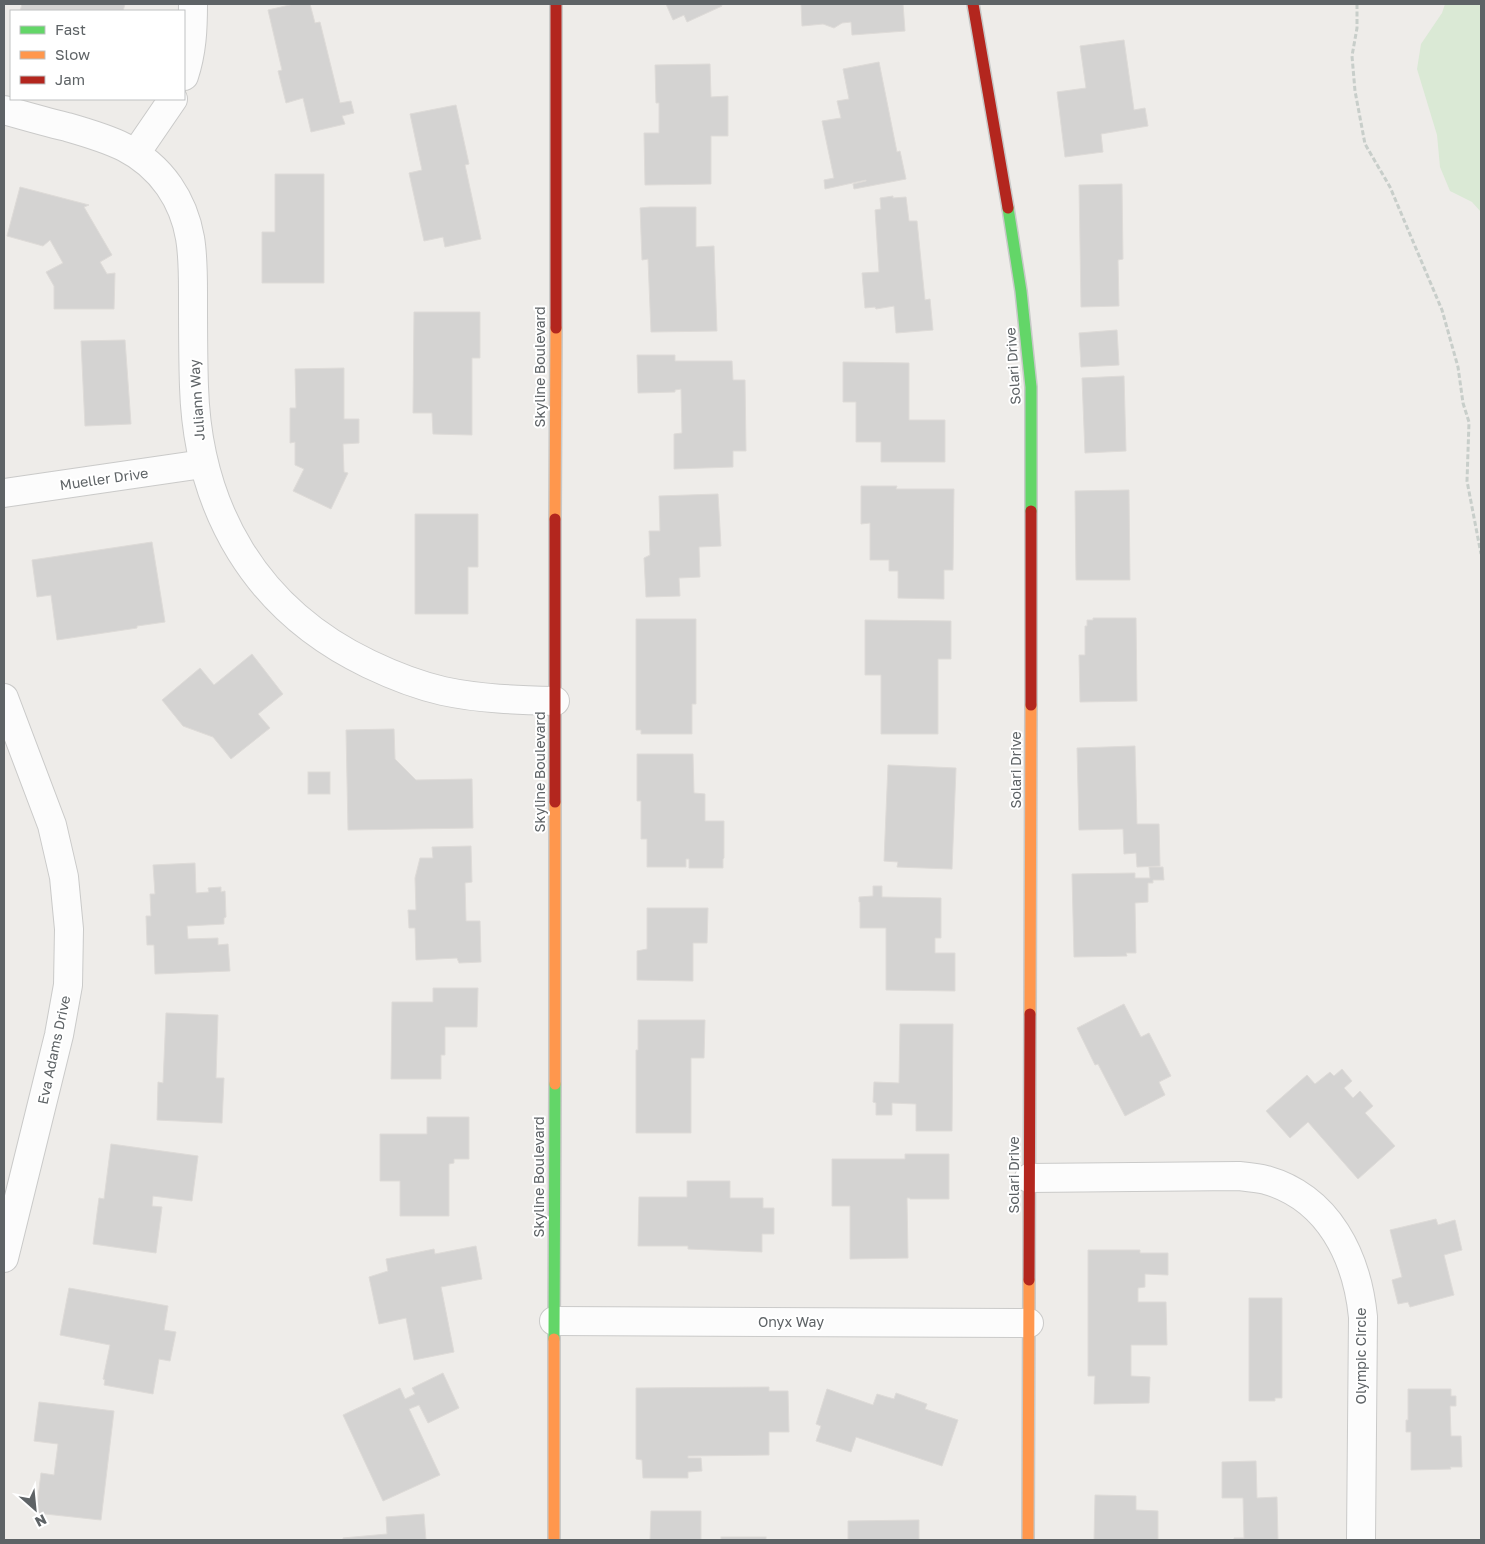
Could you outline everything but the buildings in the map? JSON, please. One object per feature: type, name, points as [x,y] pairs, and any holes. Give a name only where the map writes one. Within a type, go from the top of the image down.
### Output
[{"type":"street","points":[[185,73],[190,58],[193,4]]},
{"type":"street","name":"Skyline Boulevard","points":[[554,1540],[556,4]]},
{"type":"street","name":"Solari Drive","points":[[973,4],[1020,279],[1031,387],[1028,1540]]},
{"type":"street","points":[[136,154],[171,100]]},
{"type":"street","name":"Juliann Way","points":[[4,110],[109,139],[150,164],[170,187],[186,218],[193,248],[194,403],[203,464],[218,509],[240,552],[270,593],[299,621],[345,652],[394,676],[442,691],[490,699],[555,701]]},
{"type":"street","name":"Mueller Drive","points":[[4,493],[203,464]]},
{"type":"street","name":"Eva Adams Drive","points":[[4,698],[52,825],[64,877],[70,929],[68,985],[59,1035],[4,1258]]},
{"type":"street","name":"Olympic Circle","points":[[1029,1178],[1239,1176],[1266,1180],[1292,1191],[1311,1204],[1330,1224],[1344,1244],[1354,1268],[1361,1294],[1363,1317],[1361,1540]]},
{"type":"street","name":"Onyx Way","points":[[554,1321],[1028,1323]]},
{"type":"path","points":[[1357,4],[1357,28],[1352,56],[1355,92],[1365,144],[1390,187],[1442,310],[1458,368],[1463,403],[1469,422],[1467,481],[1481,554]]},
{"type":"green space","points":[[1445,4],[1481,4],[1481,212],[1472,202],[1450,191],[1440,167],[1437,135],[1417,69],[1421,44],[1442,13]]},
{"type":"traffic: fast","points":[[1008,208],[1021,291],[1031,387],[1031,511]]},
{"type":"traffic: fast","points":[[554,1339],[555,1084]]},
{"type":"traffic: slow","points":[[555,519],[556,328]]},
{"type":"traffic: slow","points":[[1030,1014],[1031,705]]},
{"type":"traffic: slow","points":[[555,802],[555,1084]]},
{"type":"traffic: slow","points":[[1028,1540],[1029,1280]]},
{"type":"traffic: slow","points":[[554,1339],[554,1540]]},
{"type":"traffic: jam","points":[[556,4],[556,328]]},
{"type":"traffic: jam","points":[[973,4],[1008,208]]},
{"type":"traffic: jam","points":[[1031,511],[1031,705]]},
{"type":"traffic: jam","points":[[555,519],[555,802]]},
{"type":"traffic: jam","points":[[1029,1280],[1030,1014]]}]
